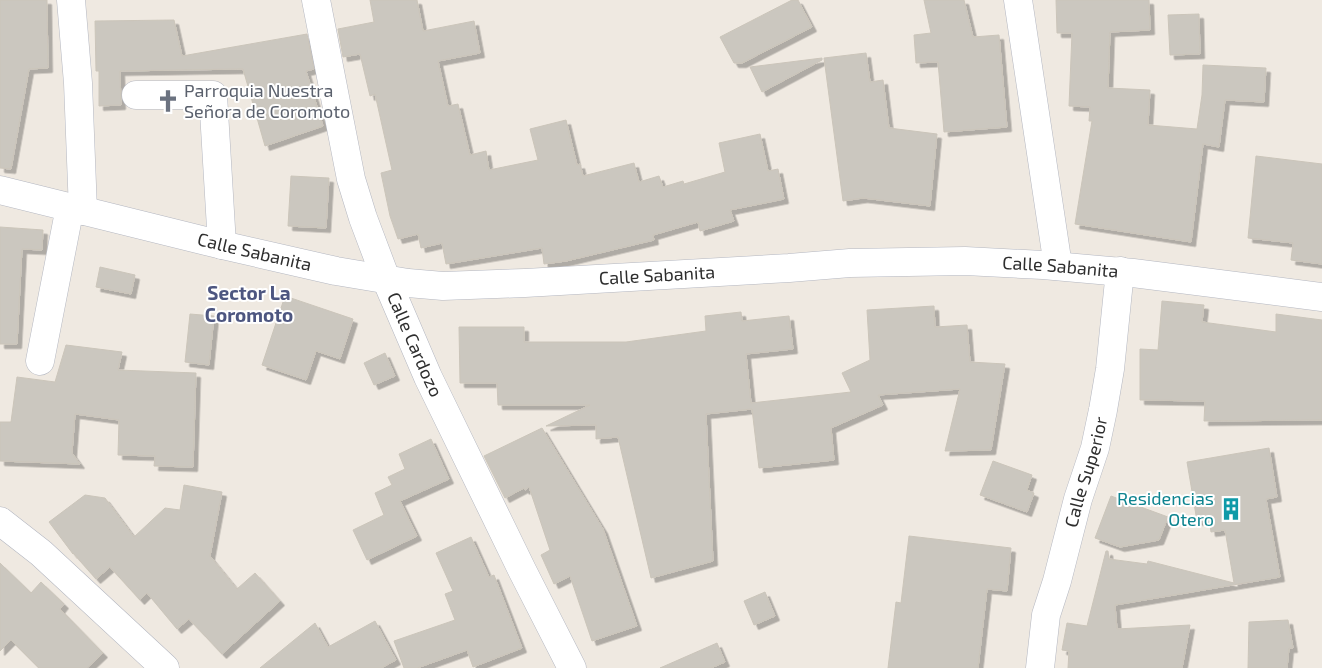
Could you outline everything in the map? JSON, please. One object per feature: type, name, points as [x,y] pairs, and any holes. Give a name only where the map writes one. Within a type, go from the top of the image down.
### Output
[{"type":"street","points":[[40,362],[77,209],[78,83],[71,0]]},
{"type":"street","name":"Calle Cardozo","points":[[316,0],[351,179],[363,218],[386,279],[428,377],[572,668]]},
{"type":"street","points":[[1018,0],[1058,266]]},
{"type":"street","points":[[136,95],[213,94],[222,245]]},
{"type":"street","name":"Calle Sabanita","points":[[0,190],[336,271],[443,286],[603,279],[850,263],[965,261],[1058,266],[1120,272],[1322,297]]},
{"type":"street","name":"Calle Superior","points":[[1040,668],[1046,616],[1057,582],[1078,499],[1095,448],[1103,410],[1110,369],[1120,272]]},
{"type":"street","points":[[0,521],[41,553],[165,668]]},
{"type":"building","points":[[0,0],[47,0],[48,68],[29,69],[11,169],[0,168]]},
{"type":"building","points":[[370,0],[417,0],[423,31],[474,21],[480,53],[438,61],[448,106],[458,104],[470,155],[486,151],[489,170],[538,160],[530,129],[566,120],[577,165],[580,164],[583,176],[634,163],[639,182],[659,176],[663,187],[683,181],[684,184],[725,172],[719,143],[760,134],[768,171],[778,169],[784,199],[730,210],[734,221],[700,231],[698,222],[653,235],[654,240],[566,261],[544,264],[542,248],[446,264],[442,243],[421,248],[418,234],[398,239],[390,216],[381,173],[392,170],[375,94],[370,96],[360,54],[343,57],[338,29],[374,22]]},
{"type":"building","points":[[792,0],[798,0],[812,27],[742,63],[734,63],[720,37]]},
{"type":"building","points":[[924,0],[964,0],[973,37],[999,35],[1007,127],[944,132],[938,62],[916,63],[914,35],[931,33]]},
{"type":"building","points":[[1056,0],[1149,0],[1150,30],[1110,32],[1108,88],[1150,90],[1148,125],[1197,129],[1202,95],[1203,65],[1266,68],[1264,102],[1225,100],[1219,147],[1203,144],[1191,242],[1075,224],[1092,121],[1089,121],[1090,107],[1069,106],[1072,33],[1057,33]]},
{"type":"building","points":[[1199,14],[1200,54],[1170,55],[1168,15]]},
{"type":"building","points":[[174,20],[182,56],[307,34],[314,69],[306,71],[323,126],[265,146],[243,69],[120,71],[121,105],[99,106],[99,71],[96,71],[95,21]]},
{"type":"building","points":[[866,53],[870,82],[883,80],[889,128],[937,134],[930,206],[863,198],[843,201],[824,58]]},
{"type":"building","points":[[822,58],[822,60],[762,92],[750,67]]},
{"type":"building","points":[[1256,156],[1322,164],[1322,264],[1291,260],[1293,243],[1248,238]]},
{"type":"building","points":[[291,176],[329,178],[326,228],[288,226]]},
{"type":"building","points":[[0,227],[43,230],[42,250],[22,249],[17,344],[0,344]]},
{"type":"building","points":[[100,267],[135,275],[131,294],[96,287]]},
{"type":"building","points":[[285,296],[353,319],[340,359],[316,351],[306,380],[262,365]]},
{"type":"building","points":[[1162,301],[1204,305],[1202,322],[1276,332],[1276,314],[1322,320],[1322,420],[1204,421],[1205,401],[1140,400],[1140,349],[1158,350]]},
{"type":"building","points":[[934,306],[935,327],[967,325],[970,362],[1005,364],[991,450],[945,451],[960,389],[878,395],[883,405],[831,428],[834,460],[759,468],[752,409],[706,414],[713,561],[651,578],[618,437],[596,439],[596,425],[546,426],[590,405],[498,405],[497,383],[460,383],[459,327],[524,327],[524,342],[626,342],[706,331],[705,316],[741,312],[742,321],[789,316],[793,349],[746,354],[751,403],[851,392],[842,373],[870,360],[867,310]]},
{"type":"building","points":[[190,314],[214,316],[209,365],[185,362]]},
{"type":"building","points":[[66,345],[122,352],[118,370],[196,373],[193,467],[154,466],[155,456],[118,455],[119,420],[75,414],[72,453],[80,464],[0,461],[0,422],[11,422],[17,377],[55,382]]},
{"type":"building","points":[[385,353],[395,376],[374,385],[364,363]]},
{"type":"building","points":[[542,428],[603,529],[637,626],[592,641],[570,576],[554,584],[541,555],[550,550],[529,487],[505,498],[484,456]]},
{"type":"building","points":[[431,439],[449,479],[400,501],[417,536],[367,560],[353,530],[384,515],[375,493],[392,485],[388,477],[405,469],[399,454]]},
{"type":"building","points":[[1269,448],[1277,497],[1266,499],[1280,577],[1115,605],[1117,629],[1190,625],[1182,668],[1068,668],[1069,651],[1062,650],[1067,623],[1087,626],[1106,551],[1108,551],[1109,559],[1147,564],[1148,561],[1234,583],[1225,530],[1211,532],[1209,519],[1197,521],[1187,462]]},
{"type":"building","points":[[993,461],[1032,475],[1027,490],[1034,493],[1027,512],[980,495]]},
{"type":"building","points":[[184,485],[222,492],[210,556],[237,589],[255,573],[280,601],[222,654],[189,619],[177,629],[147,593],[140,600],[110,567],[96,579],[73,554],[49,522],[85,495],[105,498],[134,537],[165,508],[180,510]]},
{"type":"building","points":[[1111,496],[1168,517],[1159,540],[1120,547],[1095,538]]},
{"type":"building","points":[[909,536],[1011,548],[1007,591],[987,589],[978,668],[888,668],[896,602],[901,603]]},
{"type":"building","points":[[471,537],[489,577],[494,575],[522,648],[473,667],[467,650],[417,668],[404,668],[394,641],[455,620],[445,594],[453,591],[436,553]]},
{"type":"building","points":[[0,563],[31,593],[41,582],[64,604],[60,609],[103,653],[87,668],[39,668],[11,640],[0,651]]},
{"type":"building","points":[[765,592],[775,616],[754,625],[744,601]]},
{"type":"building","points":[[1288,620],[1293,648],[1289,648],[1287,668],[1248,668],[1249,622]]},
{"type":"building","points":[[375,621],[396,660],[381,668],[260,668],[315,623],[328,647]]},
{"type":"building","points":[[717,643],[725,662],[711,668],[660,668]]},
{"type":"place","name":"Parroquia Nuestra Señora de Coromoto","points":[[168,101]]},
{"type":"place","name":"Residencias Otero","points":[[1231,509]]},
{"type":"district","name":"Sector La Coromoto","points":[[249,304]]}]
